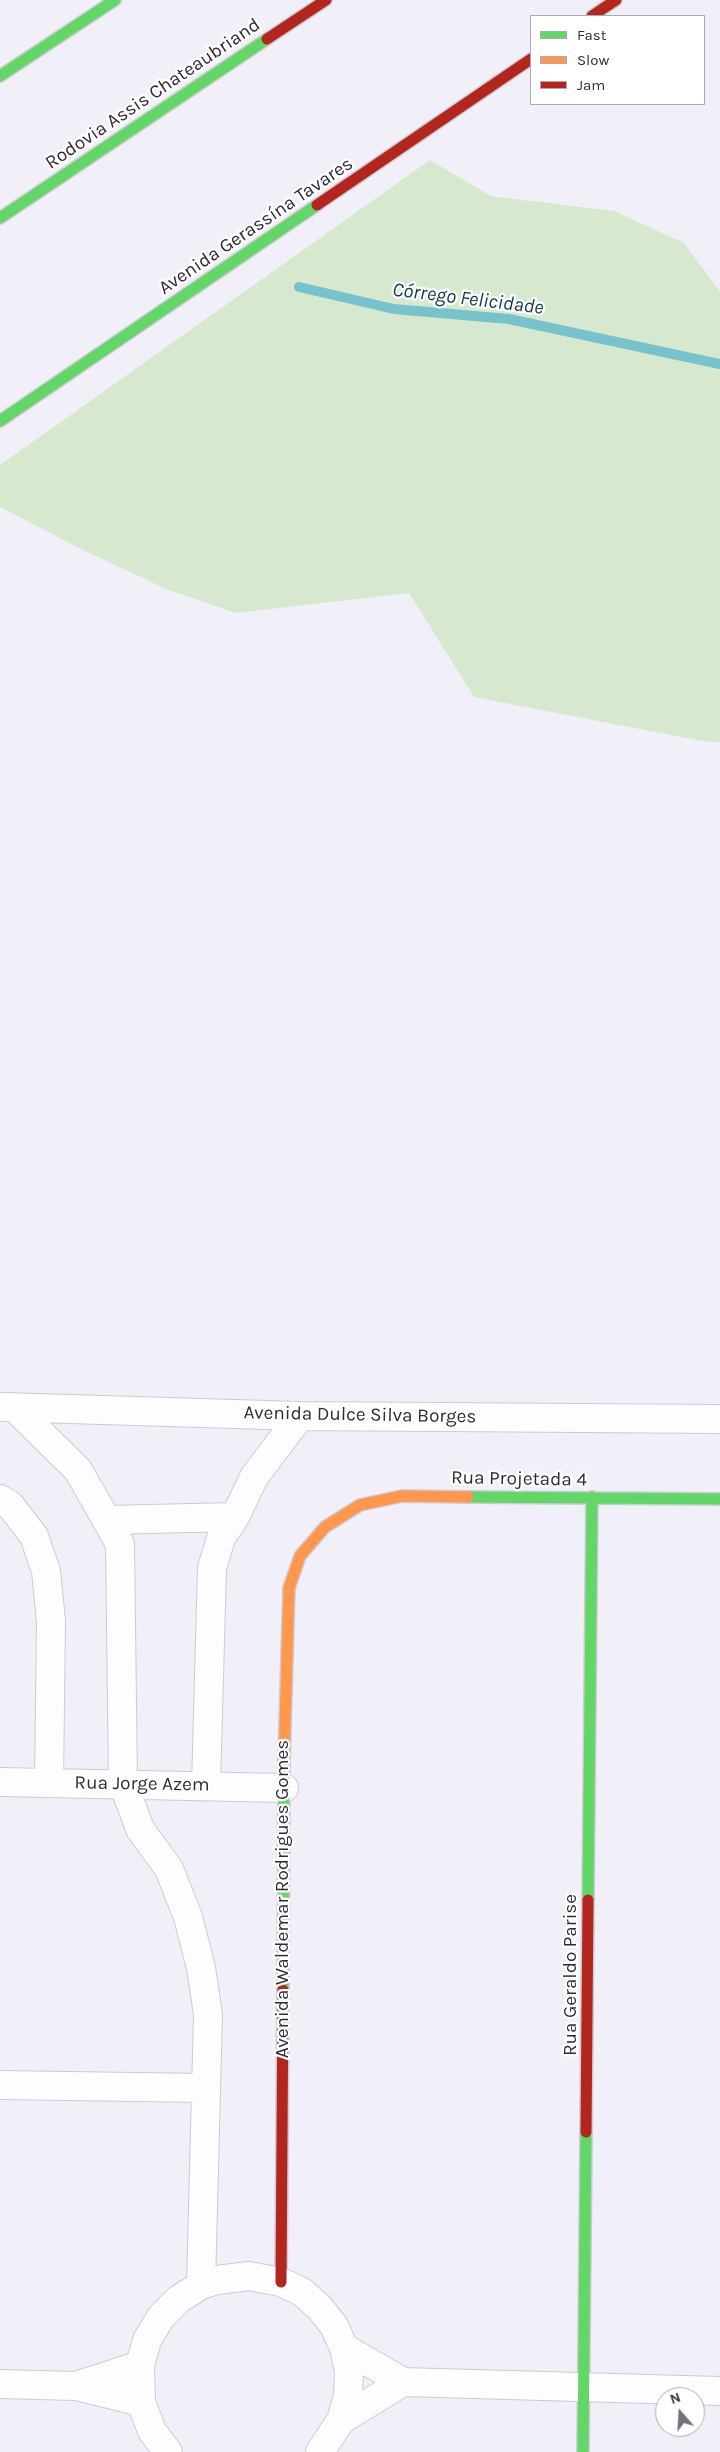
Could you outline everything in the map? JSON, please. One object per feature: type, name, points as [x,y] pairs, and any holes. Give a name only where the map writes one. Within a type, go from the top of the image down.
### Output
[{"type":"main road","points":[[0,76],[115,0]]},
{"type":"main road","name":"Rodovia Assis Chateaubriand","points":[[0,218],[326,0]]},
{"type":"main road","points":[[594,15],[616,0]]},
{"type":"main road","name":"Avenida Gerassína Tavares","points":[[0,421],[530,60]]},
{"type":"main road","name":"Rua Projetada 4","points":[[325,1527],[360,1505],[402,1496],[720,1499]]},
{"type":"main road","name":"Rua Geraldo Parise","points":[[583,2452],[592,1498]]},
{"type":"main road","name":"Avenida Waldemar Rodrigues Gomes","points":[[281,2282],[284,1788],[289,1588],[300,1556],[325,1527]]},
{"type":"street","name":"Avenida Dulce Silva Borges","points":[[7,1407],[300,1416],[720,1419]]},
{"type":"street","points":[[7,1407],[78,1470],[120,1544],[123,1783],[140,1829],[169,1869],[188,1918],[201,1968],[208,2014],[201,2285]]},
{"type":"street","points":[[206,1786],[212,1568],[221,1538],[235,1517],[254,1477],[300,1416]]},
{"type":"street","points":[[0,1498],[10,1505],[34,1536],[46,1571],[51,1621],[49,1783]]},
{"type":"street","points":[[106,1520],[235,1517]]},
{"type":"street","name":"Rua Jorge Azem","points":[[0,1782],[123,1783],[284,1788]]},
{"type":"street","points":[[0,2085],[205,2088]]},
{"type":"street","points":[[168,2452],[152,2431],[141,2402],[140,2365],[147,2340],[161,2317],[179,2299],[201,2285],[233,2276],[249,2276],[281,2282],[302,2292],[320,2308],[334,2326],[344,2348],[349,2372],[348,2396],[341,2420],[320,2452]]},
{"type":"street","points":[[344,2348],[402,2382],[720,2391]]},
{"type":"street","points":[[76,2386],[140,2365]]},
{"type":"street","points":[[341,2420],[402,2382]]},
{"type":"street","points":[[0,2384],[76,2386],[141,2402]]},
{"type":"green space","points":[[430,160],[491,196],[614,211],[684,243],[720,292],[720,742],[702,741],[474,697],[409,593],[236,613],[166,589],[83,550],[0,507],[0,465]]},
{"type":"waterway","name":"Córrego Felicidade","points":[[299,287],[394,309],[509,319],[720,364]]},
{"type":"traffic: fast","points":[[0,76],[115,0]]},
{"type":"traffic: fast","points":[[0,218],[267,39]]},
{"type":"traffic: fast","points":[[0,421],[317,205]]},
{"type":"traffic: fast","points":[[468,1497],[720,1499]]},
{"type":"traffic: fast","points":[[588,1900],[592,1497]]},
{"type":"traffic: fast","points":[[283,1990],[284,1761]]},
{"type":"traffic: fast","points":[[583,2452],[586,2132]]},
{"type":"traffic: slow","points":[[284,1761],[289,1588],[300,1556],[325,1527],[360,1505],[402,1496],[468,1497]]},
{"type":"traffic: jam","points":[[267,39],[326,0]]},
{"type":"traffic: jam","points":[[594,15],[616,0]]},
{"type":"traffic: jam","points":[[317,205],[530,60]]},
{"type":"traffic: jam","points":[[586,2132],[588,1900]]},
{"type":"traffic: jam","points":[[281,2282],[283,1990]]}]
